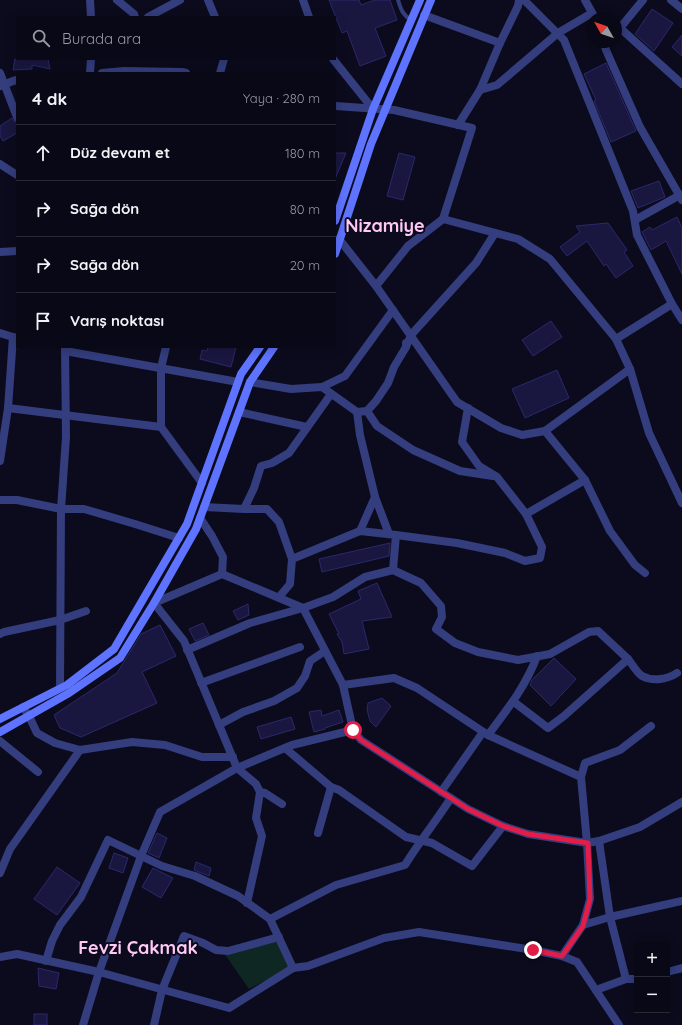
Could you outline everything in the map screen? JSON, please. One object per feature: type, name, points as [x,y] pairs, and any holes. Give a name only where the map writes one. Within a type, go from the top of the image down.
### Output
[{"type":"street","points":[[90,0],[91,16]]},
{"type":"street","points":[[117,0],[135,16]]},
{"type":"street","points":[[150,16],[180,0]]},
{"type":"street","points":[[208,0],[215,16]]},
{"type":"street","points":[[303,0],[309,16]]},
{"type":"street","points":[[336,218],[373,109],[420,0]]},
{"type":"street","points":[[336,250],[371,144],[430,0]]},
{"type":"street","points":[[458,125],[480,90],[518,6],[519,0]]},
{"type":"street","points":[[524,0],[564,40],[633,211],[637,235],[672,304],[682,320]]},
{"type":"street","points":[[585,0],[592,12]]},
{"type":"street","points":[[622,24],[644,0]]},
{"type":"street","points":[[671,0],[682,9]]},
{"type":"street","points":[[424,15],[500,43]]},
{"type":"street","points":[[480,90],[497,85],[558,33],[586,20]]},
{"type":"street","points":[[622,32],[682,84]]},
{"type":"street","points":[[606,48],[640,127],[681,198],[634,220]]},
{"type":"street","points":[[90,72],[91,60]]},
{"type":"street","points":[[220,72],[224,60]]},
{"type":"street","points":[[334,60],[373,109]]},
{"type":"street","points":[[124,72],[182,72]]},
{"type":"street","points":[[0,73],[2,86],[16,115]]},
{"type":"street","points":[[2,86],[16,80]]},
{"type":"street","points":[[336,106],[394,110],[472,128],[443,219],[408,246],[376,286]]},
{"type":"street","points":[[0,164],[16,174]]},
{"type":"street","points":[[443,219],[518,239],[550,259],[616,339],[630,369],[649,433],[682,503]]},
{"type":"street","points":[[322,387],[357,412],[367,411],[388,383],[394,367],[406,347],[408,332],[476,263],[495,233]]},
{"type":"street","points":[[339,239],[376,286],[457,402],[501,428],[522,435],[546,431],[630,369]]},
{"type":"street","points":[[0,252],[16,251]]},
{"type":"street","points":[[616,339],[672,304]]},
{"type":"street","points":[[250,382],[291,389],[322,387],[345,376],[393,310]]},
{"type":"street","points":[[0,333],[15,338],[8,408],[0,461]]},
{"type":"street","points":[[166,348],[161,368],[161,427],[202,483]]},
{"type":"street","points":[[0,719],[60,688],[114,649],[187,524],[241,374],[259,348]]},
{"type":"street","points":[[0,732],[69,693],[120,658],[154,603],[196,529],[250,382],[273,348]]},
{"type":"street","points":[[60,688],[61,509],[66,437],[65,349],[238,382]]},
{"type":"street","points":[[244,509],[254,488],[261,466],[272,463],[289,453],[331,394]]},
{"type":"street","points":[[8,408],[161,427]]},
{"type":"street","points":[[292,559],[360,531],[457,543],[505,553],[525,561],[540,558],[542,547],[526,514],[497,477],[478,466],[462,442],[468,408]]},
{"type":"street","points":[[367,411],[377,426],[413,450],[460,471],[497,477]]},
{"type":"street","points":[[239,412],[307,427]]},
{"type":"street","points":[[357,412],[360,435],[375,497],[392,535],[393,570]]},
{"type":"street","points":[[546,431],[585,480],[610,531],[635,565],[645,573]]},
{"type":"street","points":[[526,514],[585,480]]},
{"type":"street","points":[[360,531],[375,497]]},
{"type":"street","points":[[0,500],[17,500],[61,509],[84,509],[179,538]]},
{"type":"street","points":[[204,507],[267,509],[279,522],[292,559],[290,584],[279,597]]},
{"type":"street","points":[[200,518],[223,557],[222,574]]},
{"type":"street","points":[[187,650],[250,623],[304,608],[333,597],[365,577],[393,570],[421,583],[441,606],[442,617],[436,629],[455,643],[478,652],[518,660],[550,654],[589,632],[598,631],[628,658],[642,676],[652,679],[669,678],[677,673]]},
{"type":"street","points":[[154,603],[222,574],[304,608],[343,685],[353,730],[361,740],[468,809],[503,826],[528,834],[588,843],[599,841],[640,827],[682,802]]},
{"type":"street","points":[[154,603],[184,641],[237,768],[256,784],[260,792],[256,818],[262,836],[247,903]]},
{"type":"street","points":[[0,634],[60,620],[86,611]]},
{"type":"street","points":[[201,683],[300,647]]},
{"type":"street","points":[[219,725],[243,712],[274,701],[296,688],[305,676],[310,661],[325,651]]},
{"type":"street","points":[[441,792],[486,734],[514,702],[532,671],[537,656]]},
{"type":"street","points":[[514,702],[548,728],[564,716],[628,658]]},
{"type":"street","points":[[343,685],[394,678],[417,688],[486,734],[581,777]]},
{"type":"street","points":[[23,707],[37,733],[55,743],[80,750],[132,742],[165,744],[202,757],[232,758]]},
{"type":"street","points":[[562,956],[583,926],[590,899],[588,843],[581,777],[585,763],[620,750],[651,726]]},
{"type":"street","points":[[83,1025],[99,972],[141,856],[160,812],[237,768],[285,748],[353,730]]},
{"type":"street","points":[[0,741],[38,772]]},
{"type":"street","points":[[285,748],[331,787],[339,790],[406,837],[432,843],[472,866],[503,826]]},
{"type":"street","points":[[0,873],[10,848],[80,750]]},
{"type":"street","points":[[318,833],[331,787]]},
{"type":"street","points":[[260,792],[265,793],[282,804]]},
{"type":"street","points":[[270,919],[336,885],[405,865],[420,841],[428,833],[451,798]]},
{"type":"street","points":[[46,961],[52,940],[60,925],[81,897],[108,840],[162,866],[195,876],[238,896],[270,919],[293,968]]},
{"type":"street","points":[[599,841],[610,917],[626,979]]},
{"type":"street","points":[[583,926],[610,917],[682,901]]},
{"type":"street","points":[[0,957],[17,954],[99,972],[229,1008],[293,968],[308,966],[384,938],[419,932],[562,956],[577,962],[619,1025]]},
{"type":"street","points":[[154,1025],[162,990],[184,936],[203,943],[216,950],[228,951],[279,937]]},
{"type":"street","points":[[670,971],[682,968]]},
{"type":"street","points":[[596,990],[626,979],[634,979]]},
{"type":"lane","points":[[398,0],[404,16],[411,20]]},
{"type":"green space","points":[[274,934],[289,968],[249,989],[224,953]]},
{"type":"building","points":[[329,0],[359,0],[361,5],[375,0],[390,0],[397,20],[375,28],[386,56],[360,66],[347,31],[342,33]]},
{"type":"building","points":[[652,9],[673,23],[654,51],[635,34]]},
{"type":"building","points":[[682,35],[682,56],[672,47]]},
{"type":"building","points":[[15,59],[48,60],[50,69],[32,65],[32,69],[13,70]]},
{"type":"building","points":[[606,63],[636,131],[611,142],[594,101],[596,100],[584,74]]},
{"type":"building","points":[[12,118],[16,122],[16,134],[3,141],[0,136],[0,126]]},
{"type":"building","points":[[336,153],[346,153],[336,177]]},
{"type":"building","points":[[399,153],[415,157],[403,200],[387,196]]},
{"type":"building","points":[[659,181],[665,197],[638,208],[631,191]]},
{"type":"building","points":[[677,217],[682,228],[682,274],[666,241],[651,250],[642,232],[650,227],[652,230]]},
{"type":"building","points":[[608,223],[627,250],[624,252],[633,266],[616,278],[606,264],[604,266],[587,241],[567,256],[560,247],[580,232],[576,226]]},
{"type":"building","points":[[551,321],[562,337],[533,356],[522,340]]},
{"type":"building","points":[[208,348],[236,348],[231,367],[200,359],[202,350],[207,351]]},
{"type":"building","points":[[557,370],[569,398],[525,418],[512,389]]},
{"type":"building","points":[[390,543],[389,556],[322,572],[319,559]]},
{"type":"building","points":[[377,583],[392,617],[362,621],[369,649],[344,654],[342,642],[337,634],[339,634],[329,614],[361,599],[358,591]]},
{"type":"building","points":[[248,604],[249,615],[238,620],[233,611]]},
{"type":"building","points":[[203,623],[209,635],[195,641],[189,629]]},
{"type":"building","points":[[160,625],[176,656],[142,672],[157,703],[81,737],[60,728],[54,715],[117,673],[141,634]]},
{"type":"building","points":[[554,658],[576,679],[551,706],[530,685],[532,680]]},
{"type":"building","points":[[382,698],[391,706],[376,727],[370,721],[367,710],[368,703]]},
{"type":"building","points":[[321,710],[322,716],[339,710],[343,722],[314,732],[309,712]]},
{"type":"building","points":[[291,717],[295,729],[261,739],[257,727]]},
{"type":"building","points":[[157,833],[167,838],[159,858],[148,853]]},
{"type":"building","points":[[114,853],[128,858],[123,873],[109,868]]},
{"type":"building","points":[[196,862],[211,868],[209,876],[194,870]]},
{"type":"building","points":[[57,867],[80,883],[57,915],[34,899]]},
{"type":"building","points":[[153,868],[173,878],[161,898],[142,887]]},
{"type":"building","points":[[38,968],[59,973],[56,989],[39,986]]},
{"type":"building","points":[[34,1014],[47,1014],[47,1025],[34,1025]]},
{"type":"district","name":"Nizamiye","points":[[385,225]]},
{"type":"district","name":"Fevzi Çakmak","points":[[138,947]]},
{"type":"route","points":[[353,730],[361,740],[441,792],[468,809],[503,826],[528,834],[588,843],[590,899],[583,926],[562,956],[533,950]]}]
